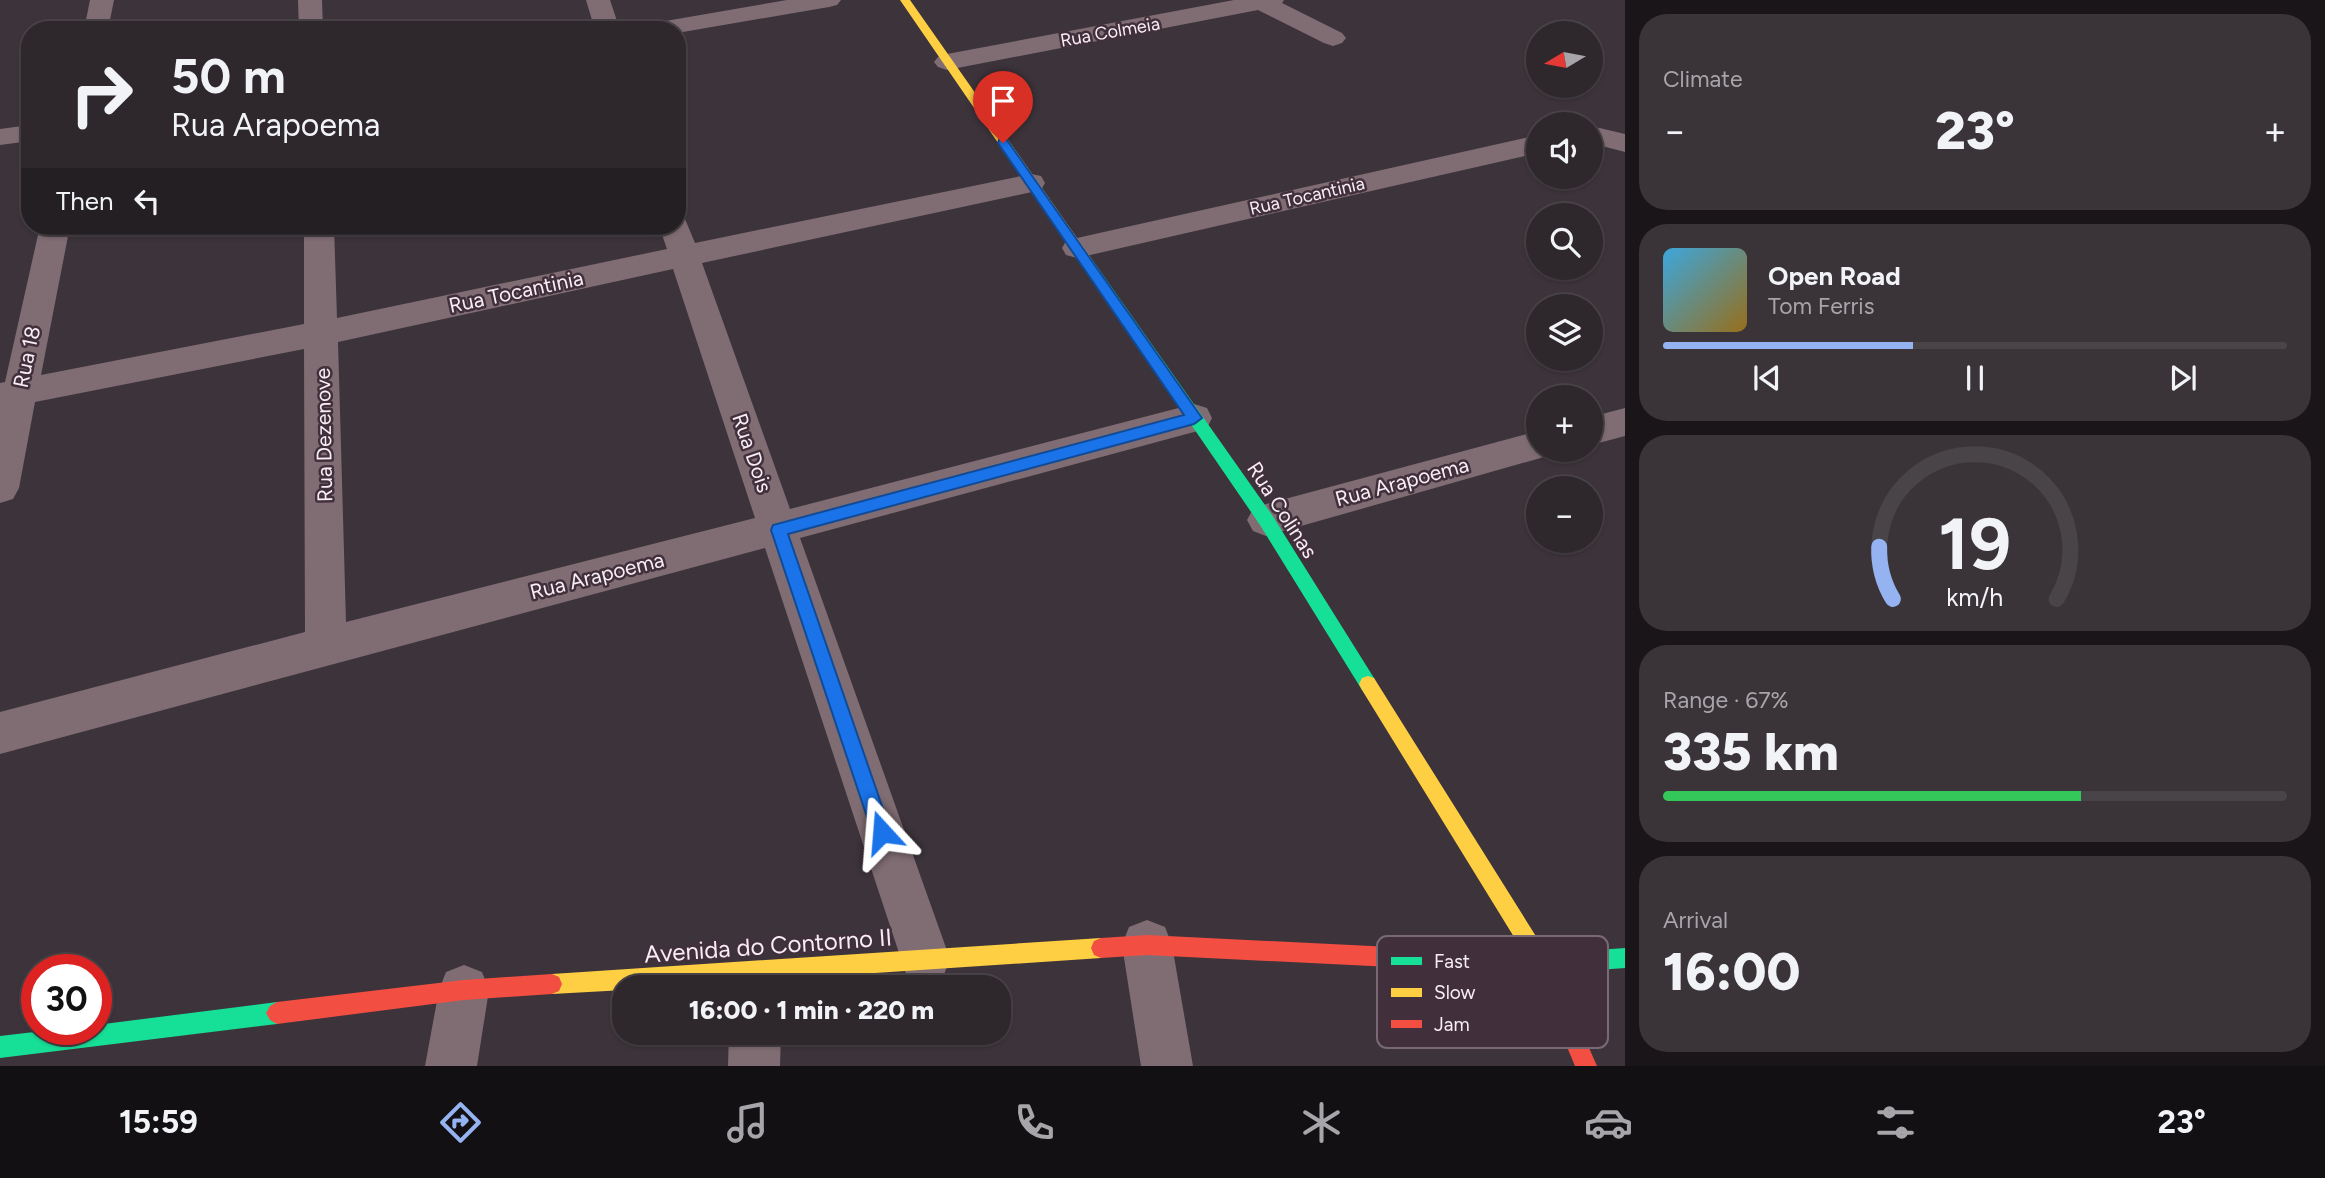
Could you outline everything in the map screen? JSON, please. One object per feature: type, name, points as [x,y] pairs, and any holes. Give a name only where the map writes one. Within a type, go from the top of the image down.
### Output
[{"type":"street","points":[[98,21],[102,0]]},
{"type":"street","points":[[310,0],[311,21]]},
{"type":"street","points":[[598,0],[605,21]]},
{"type":"street","points":[[686,25],[829,0]]},
{"type":"street","name":"Rua Colinas","points":[[905,0],[1266,520],[1525,936]]},
{"type":"street","points":[[1265,1],[1333,38]]},
{"type":"street","name":"Rua Colmeia","points":[[947,62],[1265,1]]},
{"type":"street","points":[[0,137],[21,134]]},
{"type":"street","points":[[1603,137],[1625,143]]},
{"type":"street","name":"Rua Tocantinia","points":[[1077,248],[1526,147]]},
{"type":"street","name":"Rua Tocantinia","points":[[10,394],[323,333],[679,241],[1031,183]]},
{"type":"street","name":"Rua 18","points":[[0,488],[10,394],[53,235]]},
{"type":"street","name":"Rua Dezenove","points":[[318,235],[323,333],[326,645]]},
{"type":"street","name":"Rua Dois","points":[[679,241],[925,959]]},
{"type":"street","name":"Rua Arapoema","points":[[0,733],[326,645],[779,530],[1194,418]]},
{"type":"street","points":[[1603,428],[1625,422]]},
{"type":"street","name":"Rua Arapoema","points":[[1266,520],[1526,448]]},
{"type":"street","points":[[1147,945],[1167,1066]]},
{"type":"street","name":"Avenida do Contorno II","points":[[784,975],[925,959],[1147,945],[1377,956]]},
{"type":"street","name":"Avenida do Contorno II","points":[[0,1047],[464,990],[612,984]]},
{"type":"street","points":[[451,1066],[464,990]]},
{"type":"street","points":[[754,1066],[755,1045]]},
{"type":"street","name":"Rua Colinas","points":[[1578,1048],[1586,1066]]},
{"type":"traffic: fast","points":[[1086,261],[1266,520],[1368,684]]},
{"type":"traffic: fast","points":[[1608,959],[1625,958]]},
{"type":"traffic: fast","points":[[0,1047],[277,1013]]},
{"type":"traffic: slow","points":[[905,0],[1086,261]]},
{"type":"traffic: slow","points":[[1368,684],[1525,936]]},
{"type":"traffic: slow","points":[[552,984],[1101,948]]},
{"type":"traffic: jam","points":[[1101,948],[1147,945],[1377,956]]},
{"type":"traffic: jam","points":[[277,1013],[464,990],[552,984]]},
{"type":"traffic: jam","points":[[1578,1048],[1586,1066]]},
{"type":"route","points":[[882,832],[779,530],[1194,418],[1003,143]]}]
